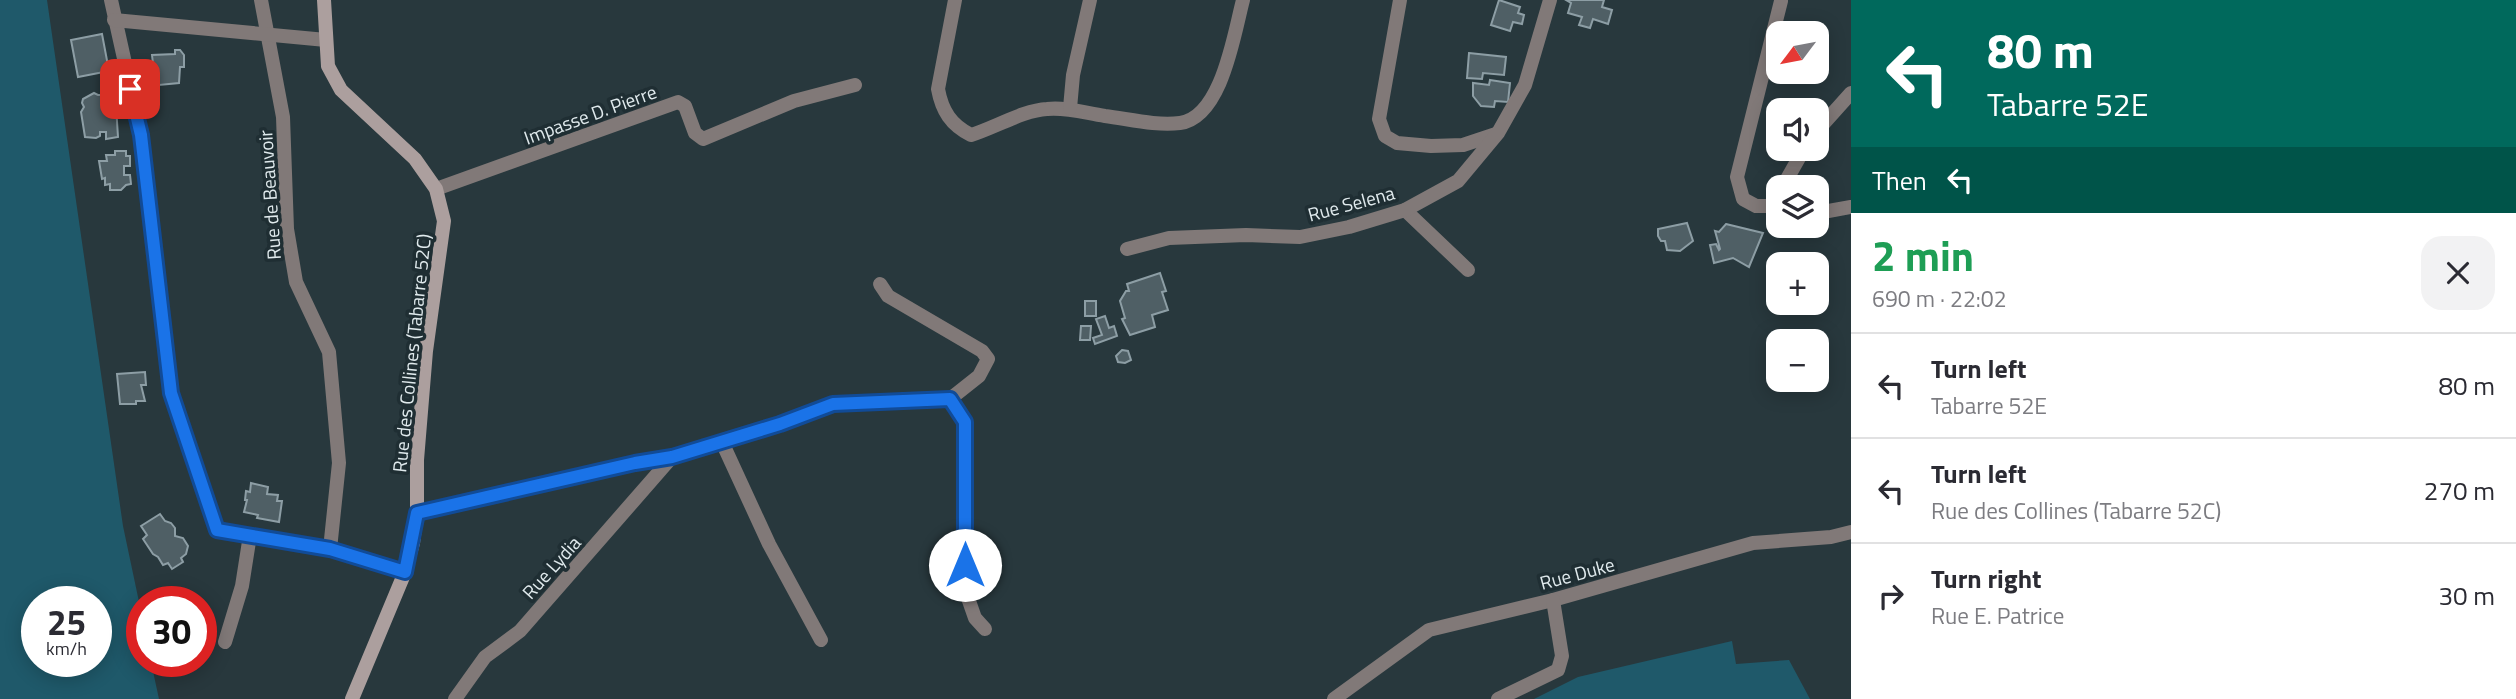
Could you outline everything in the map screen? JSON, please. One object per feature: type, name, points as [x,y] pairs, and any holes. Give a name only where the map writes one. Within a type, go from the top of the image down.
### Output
[{"type":"street","points":[[111,0],[141,135],[171,393],[217,530],[330,549],[405,572]]},
{"type":"street","name":"Rue de Beauvoir","points":[[261,0],[283,117],[287,229],[296,282],[329,352],[340,463],[330,549]]},
{"type":"street","name":"Rue des Collines (Tabarre 52C)","points":[[324,0],[328,66],[341,90],[415,159],[436,189],[444,221],[423,392],[417,460],[417,513],[405,572],[352,699]]},
{"type":"street","points":[[955,0],[938,89],[946,115],[956,128],[971,135],[1043,109],[1070,108],[1094,114],[1182,123],[1201,113],[1218,89],[1243,0]]},
{"type":"street","points":[[1070,108],[1073,75],[1090,0]]},
{"type":"street","points":[[1400,0],[1379,119],[1385,136],[1397,143],[1431,146],[1463,145],[1498,133]]},
{"type":"street","name":"Rue Selena","points":[[1126,249],[1170,238],[1246,235],[1300,237],[1349,227],[1405,210],[1458,181],[1498,133],[1525,85],[1550,0]]},
{"type":"street","points":[[1766,206],[1756,206],[1743,199],[1737,177],[1780,1]]},
{"type":"street","points":[[114,20],[326,40]]},
{"type":"street","name":"Impasse D. Pierre","points":[[436,189],[678,102],[685,106],[695,133],[703,139],[794,100],[855,85]]},
{"type":"street","points":[[1829,118],[1851,93]]},
{"type":"street","points":[[1829,211],[1851,207]]},
{"type":"street","points":[[1405,210],[1468,270]]},
{"type":"street","points":[[417,513],[621,466],[672,457],[780,424],[833,404],[950,399],[979,376],[988,359],[982,351],[888,296],[880,284]]},
{"type":"street","points":[[950,399],[965,422],[965,565],[968,598],[975,618],[985,629]]},
{"type":"street","points":[[722,442],[769,544],[821,640]]},
{"type":"street","name":"Rue Lydia","points":[[454,699],[485,657],[520,631],[672,457]]},
{"type":"street","name":"Rue Duke","points":[[1334,699],[1429,629],[1553,600],[1753,542],[1831,537],[1851,532]]},
{"type":"street","points":[[225,642],[245,573],[250,535]]},
{"type":"street","points":[[1498,699],[1558,670],[1562,656],[1553,600]]},
{"type":"shaded area","points":[[0,0],[47,0],[123,526],[136,586],[126,586],[126,677],[154,677],[159,699],[0,699]]},
{"type":"shaded area","points":[[1732,641],[1736,664],[1789,660],[1810,699],[1534,699],[1578,677]]},
{"type":"building","points":[[1499,0],[1520,7],[1518,13],[1524,15],[1522,24],[1513,22],[1510,31],[1491,25]]},
{"type":"building","points":[[1566,0],[1604,0],[1602,7],[1612,10],[1608,24],[1593,19],[1590,28],[1579,25],[1582,17],[1568,13],[1571,3]]},
{"type":"building","points":[[102,34],[109,71],[78,77],[71,40]]},
{"type":"building","points":[[175,50],[180,50],[184,55],[184,67],[180,67],[179,83],[159,85],[152,55],[175,54]]},
{"type":"building","points":[[1469,53],[1506,57],[1504,75],[1483,73],[1482,79],[1467,78]]},
{"type":"building","points":[[1490,80],[1510,83],[1508,102],[1495,101],[1494,107],[1481,106],[1473,96],[1473,83],[1489,85]]},
{"type":"building","points":[[94,93],[112,98],[112,106],[116,106],[118,137],[106,139],[106,132],[100,132],[100,136],[96,138],[85,137],[82,103],[83,99]]},
{"type":"building","points":[[115,151],[126,151],[126,156],[130,156],[130,166],[124,166],[124,175],[130,175],[131,184],[121,190],[110,190],[110,184],[105,185],[99,161],[107,161],[106,155],[115,155]]},
{"type":"building","points":[[1687,223],[1693,241],[1680,251],[1667,250],[1665,241],[1661,241],[1658,236],[1658,229]]},
{"type":"building","points":[[1726,224],[1763,233],[1749,267],[1733,258],[1714,263],[1710,245],[1716,244],[1720,249],[1715,231],[1719,232]]},
{"type":"building","points":[[1160,273],[1168,310],[1152,315],[1155,327],[1130,335],[1122,319],[1125,318],[1120,301],[1126,291],[1129,291],[1127,284]]},
{"type":"building","points":[[1085,301],[1096,301],[1096,316],[1085,316]]},
{"type":"building","points":[[1105,316],[1109,328],[1114,326],[1117,336],[1095,344],[1093,338],[1102,335],[1096,319]]},
{"type":"building","points":[[1081,326],[1091,326],[1090,340],[1080,340]]},
{"type":"building","points":[[1122,350],[1128,351],[1131,360],[1118,362],[1116,356]]},
{"type":"building","points":[[145,372],[146,385],[141,385],[145,401],[120,404],[117,374]]},
{"type":"building","points":[[251,483],[268,487],[267,494],[278,495],[277,501],[282,501],[279,522],[257,518],[258,515],[244,512],[246,491],[250,492]]},
{"type":"building","points":[[160,514],[175,528],[175,536],[183,538],[188,546],[186,554],[181,558],[183,562],[172,569],[168,563],[163,565],[143,539],[147,535],[141,526]]},
{"type":"route","points":[[130,89],[141,135],[171,393],[217,530],[330,549],[405,572],[417,513],[672,457],[780,424],[833,404],[950,399],[965,422],[965,565]]}]
